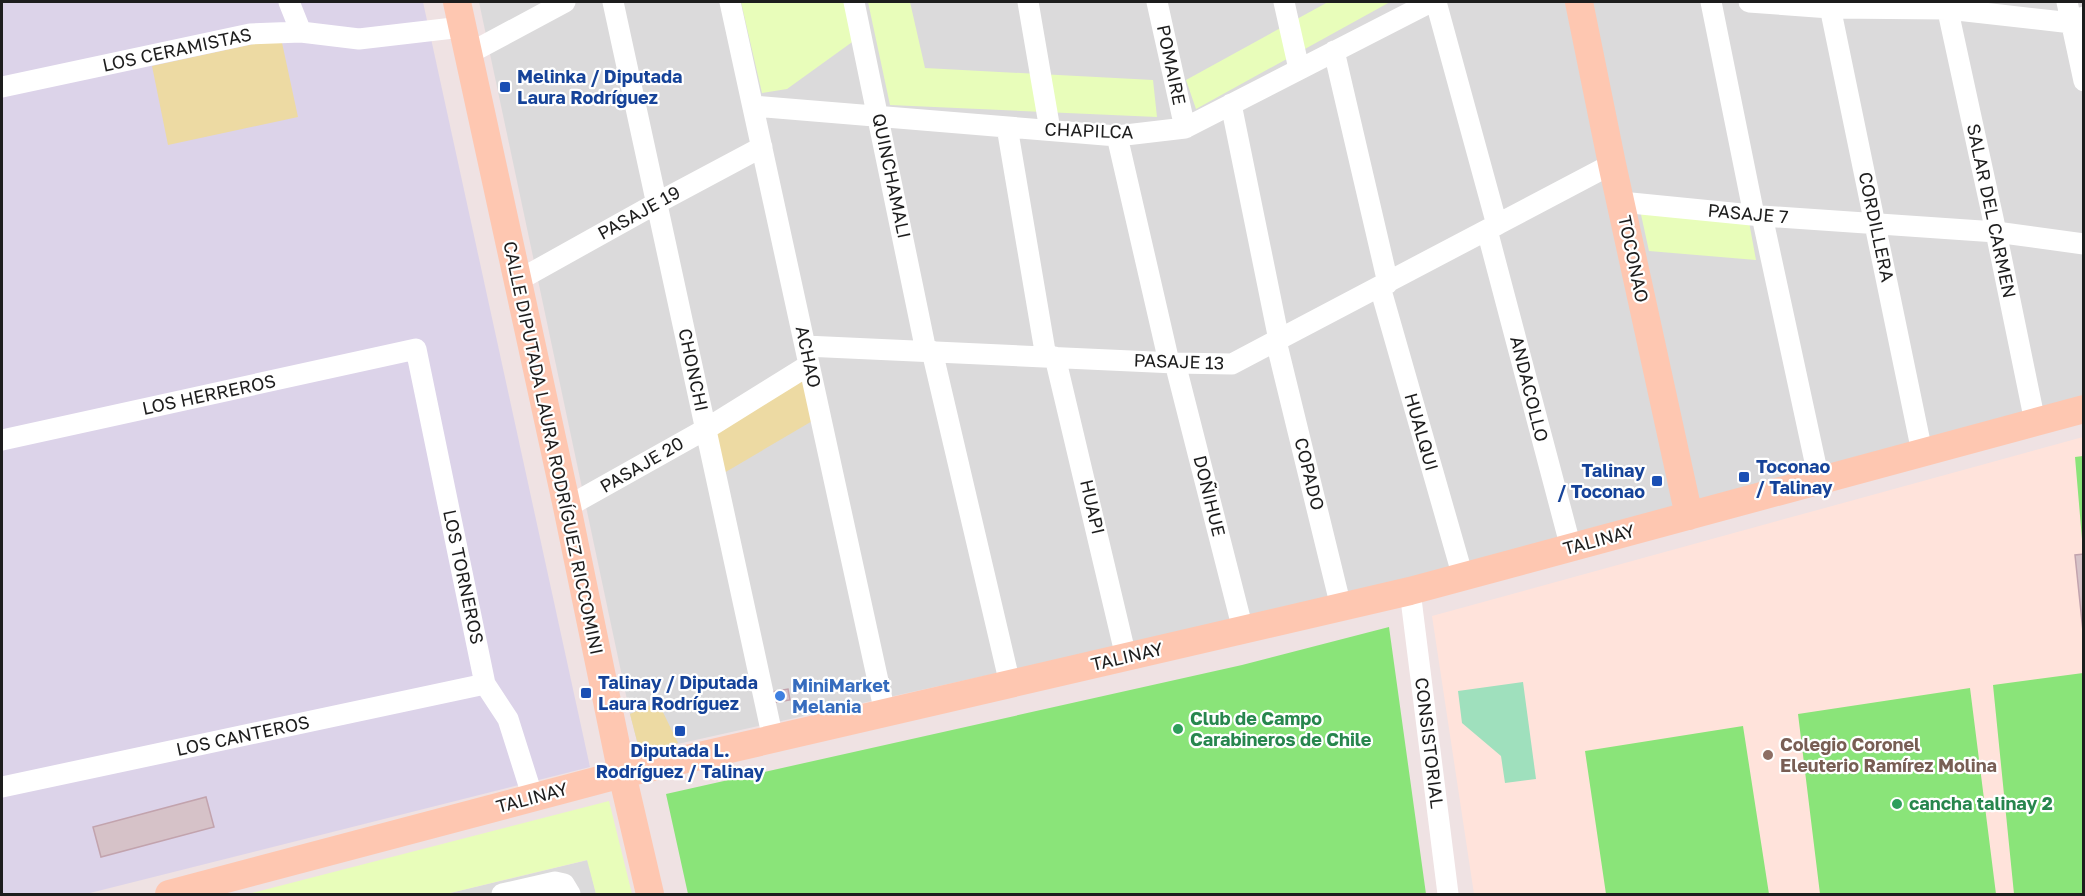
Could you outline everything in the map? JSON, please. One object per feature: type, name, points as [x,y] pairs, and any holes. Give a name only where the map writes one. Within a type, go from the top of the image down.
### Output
[{"type":"street","points":[[289,2],[301,32]]},
{"type":"street","points":[[462,27],[565,2]]},
{"type":"street","name":"CHONCHI","points":[[612,2],[773,739]]},
{"type":"street","name":"ACHAO","points":[[730,2],[885,713]]},
{"type":"street","name":"QUINCHAMALI","points":[[854,2],[929,351],[1010,684]]},
{"type":"street","points":[[1028,2],[1050,130]]},
{"type":"street","name":"POMAIRE","points":[[1157,2],[1185,128]]},
{"type":"street","points":[[1284,2],[1299,69]]},
{"type":"street","name":"CHAPILCA","points":[[753,106],[1117,136],[1185,128],[1433,2]]},
{"type":"street","name":"ANDACOLLO","points":[[1433,2],[1492,228],[1570,548]]},
{"type":"street","name":"TOCONAO","points":[[1579,2],[1689,516]]},
{"type":"street","points":[[1711,2],[1819,480]]},
{"type":"street","points":[[1749,2],[1947,5],[2078,20]]},
{"type":"street","points":[[2067,2],[2078,20],[2084,81]]},
{"type":"street","name":"CORDILLERA","points":[[1830,5],[1922,452]]},
{"type":"street","name":"SALAR DEL CARMEN","points":[[1947,5],[2035,422]]},
{"type":"street","name":"LOS CERAMISTAS","points":[[2,87],[250,34],[301,32],[359,39],[462,27]]},
{"type":"street","name":"CALLE DIPUTADA LAURA RODRÍGUEZ RICCOMINI","points":[[462,27],[567,507],[621,774],[650,894]]},
{"type":"street","name":"HUALQUI","points":[[1334,51],[1384,285],[1463,577]]},
{"type":"street","name":"COPADO","points":[[1231,104],[1278,341],[1341,607]]},
{"type":"street","name":"HUAPI","points":[[1007,127],[1051,357],[1126,657]]},
{"type":"street","name":"DOÑIHUE","points":[[1117,136],[1172,363],[1243,630]]},
{"type":"street","name":"PASAJE 19","points":[[517,281],[762,147]]},
{"type":"street","name":"PASAJE 13","points":[[807,356],[929,351],[1232,364],[1612,164]]},
{"type":"street","name":"PASAJE 7","points":[[1620,202],[1758,216],[1996,232],[2084,244]]},
{"type":"street","name":"LOS HERREROS","points":[[2,440],[416,349]]},
{"type":"street","name":"LOS TORNEROS","points":[[416,349],[485,684],[508,719],[533,798]]},
{"type":"street","name":"PASAJE 20","points":[[567,507],[706,429],[807,356]]},
{"type":"street","name":"TALINAY","points":[[169,894],[621,774],[1410,591],[2084,409]]},
{"type":"street","name":"CONSISTORIAL","points":[[1410,591],[1448,894]]},
{"type":"street","name":"LOS CANTEROS","points":[[2,787],[485,684]]},
{"type":"street","points":[[502,894],[555,882],[567,889]]},
{"type":"shaded area","points":[[2,2],[423,2],[590,767],[86,894],[2,894]]},
{"type":"shaded area","points":[[479,2],[2083,2],[2083,398],[1363,592],[646,751],[638,745],[630,714]]},
{"type":"shaded area","points":[[741,2],[846,2],[855,40],[787,89],[762,93]]},
{"type":"shaded area","points":[[868,2],[910,2],[925,68],[1153,80],[1157,117],[890,105]]},
{"type":"shaded area","points":[[1328,2],[1390,2],[1196,109],[1186,80]]},
{"type":"shaded area","points":[[281,38],[298,117],[168,145],[152,66]]},
{"type":"shaded area","points":[[1640,210],[1749,222],[1756,260],[1649,251]]},
{"type":"shaded area","points":[[805,374],[814,420],[724,473],[713,431]]},
{"type":"shaded area","name":"Colegio Coronel Eleuterio Ramírez Molina","points":[[2083,437],[2083,894],[1474,894],[1432,616]]},
{"type":"shaded area","points":[[1523,682],[1536,779],[1505,783],[1501,756],[1462,723],[1458,691]]},
{"type":"shaded area","points":[[658,702],[678,743],[646,751],[638,745],[630,714]]},
{"type":"shaded area","points":[[609,801],[632,894],[596,894],[587,860],[446,894],[248,894]]},
{"type":"shaded area","points":[[588,860],[596,894],[446,894]]},
{"type":"green space","points":[[2083,456],[2084,539],[2082,539],[2075,457]]},
{"type":"green space","name":"Club de Campo Carabineros de Chile","points":[[1389,627],[1426,894],[688,894],[666,794],[1242,665]]},
{"type":"green space","points":[[2083,673],[2083,894],[2014,894],[1993,685]]},
{"type":"green space","name":"cancha talinay 2","points":[[1970,688],[1996,894],[1820,894],[1798,714]]},
{"type":"green space","points":[[1743,726],[1769,894],[1606,894],[1585,751]]},
{"type":"building","points":[[2084,554],[2084,641],[2075,555]]},
{"type":"building","name":"MiniMarket Melania","points":[[788,689],[790,700],[772,703],[770,692]]},
{"type":"building","points":[[206,797],[214,827],[101,857],[93,827]]},
{"type":"place","name":"Melinka / Diputada Laura Rodríguez","points":[[505,87]]},
{"type":"place","name":"Toconao / Talinay","points":[[1744,477]]},
{"type":"place","name":"Talinay / Toconao","points":[[1657,481]]},
{"type":"place","name":"Talinay / Diputada Laura Rodríguez","points":[[586,693]]},
{"type":"place","name":"MiniMarket Melania","points":[[780,696]]},
{"type":"place","name":"Club de Campo Carabineros de Chile","points":[[1178,729]]},
{"type":"place","name":"Diputada L. Rodríguez / Talinay","points":[[680,731]]},
{"type":"place","name":"Colegio Coronel Eleuterio Ramírez Molina","points":[[1768,755]]},
{"type":"place","name":"cancha talinay 2","points":[[1897,804]]}]
